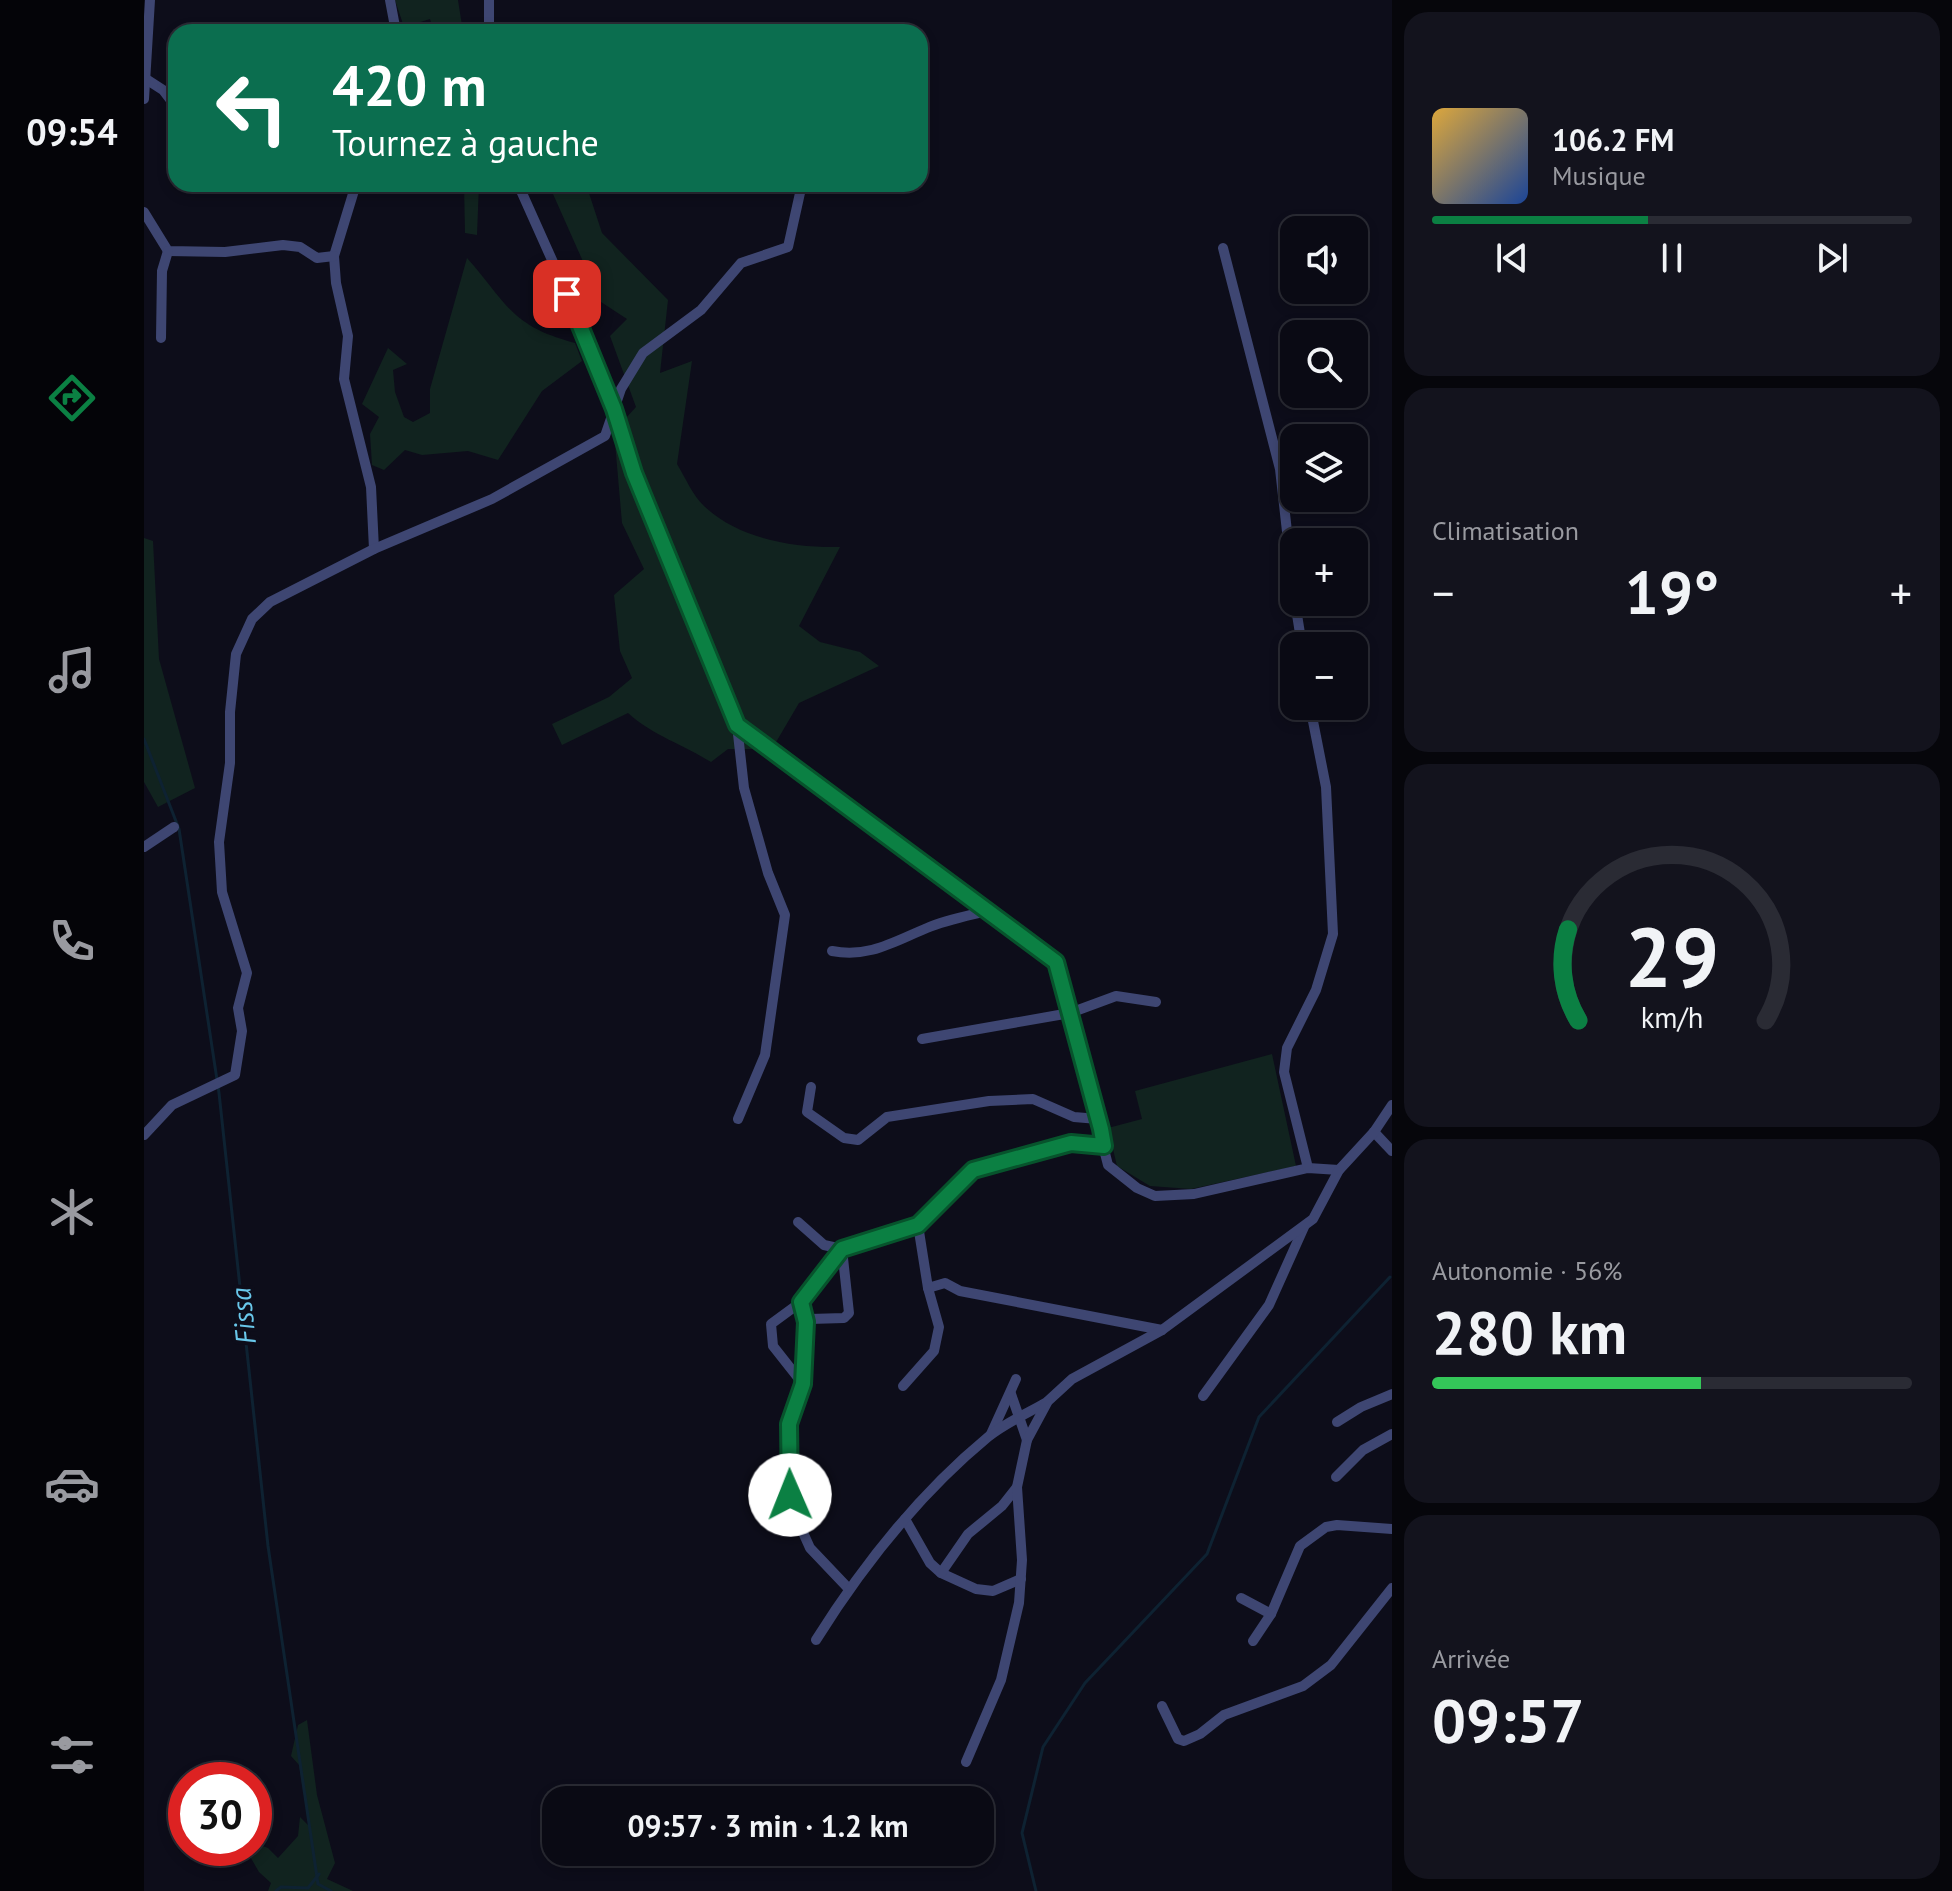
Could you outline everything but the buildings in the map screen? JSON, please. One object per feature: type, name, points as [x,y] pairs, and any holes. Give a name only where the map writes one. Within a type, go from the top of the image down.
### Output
[{"type":"street","points":[[144,99],[150,0]]},
{"type":"street","points":[[390,0],[394,24]]},
{"type":"street","points":[[489,0],[489,24]]},
{"type":"street","points":[[146,79],[168,97]]},
{"type":"street","points":[[354,192],[334,256],[336,283],[348,336],[344,379],[371,487],[374,549]]},
{"type":"street","points":[[521,192],[614,409],[634,473],[737,725],[744,788],[768,873],[785,915],[765,1055],[738,1119]]},
{"type":"street","points":[[144,1135],[172,1105],[235,1075],[242,1031],[238,1008],[247,973],[222,892],[219,842],[230,763],[230,712],[236,654],[252,619],[270,602],[374,549],[492,499],[605,436],[621,389],[643,353],[701,310],[741,263],[788,247],[800,192]]},
{"type":"street","points":[[144,212],[168,251],[162,271],[161,338]]},
{"type":"street","points":[[168,251],[225,252],[283,245],[300,247],[317,258],[334,256]]},
{"type":"street","points":[[1223,248],[1280,469],[1287,528]]},
{"type":"street","points":[[1308,1168],[1284,1072],[1287,1048],[1316,990],[1333,934],[1326,787],[1313,720]]},
{"type":"street","points":[[737,725],[1056,962],[1108,1165],[1137,1188],[1155,1196],[1194,1194],[1308,1168],[1339,1170]]},
{"type":"street","points":[[144,847],[174,827]]},
{"type":"street","points":[[832,951],[854,955],[872,952],[927,928],[987,911]]},
{"type":"street","points":[[922,1039],[1070,1013],[1116,996],[1156,1002]]},
{"type":"street","points":[[811,1087],[807,1112],[844,1138],[858,1140],[887,1117],[989,1101],[1033,1099],[1074,1117],[1098,1119]]},
{"type":"street","points":[[816,1640],[848,1588],[905,1519],[990,1435],[1048,1401],[1072,1379],[1162,1330],[1313,1219],[1339,1170],[1374,1132],[1392,1105]]},
{"type":"street","points":[[1374,1132],[1392,1151]]},
{"type":"street","points":[[798,1222],[824,1245],[842,1249],[918,1225],[973,1170],[1071,1143],[1104,1146]]},
{"type":"street","points":[[903,1386],[934,1351],[939,1327],[928,1288],[918,1225]]},
{"type":"street","points":[[1203,1396],[1269,1305],[1304,1225]]},
{"type":"street","points":[[803,1384],[773,1346],[771,1324],[801,1302],[842,1249]]},
{"type":"street","points":[[806,1322],[810,1319],[844,1318],[849,1313],[842,1249]]},
{"type":"street","points":[[928,1288],[945,1283],[960,1291],[1162,1330]]},
{"type":"street","points":[[790,1495],[789,1424],[803,1384],[806,1322],[801,1302]]},
{"type":"street","points":[[990,1435],[1016,1379]]},
{"type":"street","points":[[1011,1394],[1027,1440]]},
{"type":"street","points":[[1337,1422],[1361,1407],[1392,1394]]},
{"type":"street","points":[[966,1762],[1001,1680],[1019,1603],[1021,1579],[1017,1487],[1027,1440],[1048,1401]]},
{"type":"street","points":[[1336,1477],[1363,1450],[1392,1434]]},
{"type":"street","points":[[941,1573],[968,1534],[1002,1506],[1017,1487]]},
{"type":"street","points":[[792,1508],[810,1548],[848,1588]]},
{"type":"street","points":[[905,1519],[930,1563],[941,1573],[976,1589],[993,1591],[1021,1579]]},
{"type":"street","points":[[1253,1641],[1271,1614],[1300,1546],[1326,1527],[1392,1529]]},
{"type":"street","points":[[1162,1706],[1178,1739],[1184,1741],[1224,1715],[1303,1686],[1331,1665],[1392,1588]]},
{"type":"street","points":[[1241,1598],[1271,1614]]},
{"type":"green space","points":[[395,0],[458,0],[462,24],[432,24],[430,19],[403,24]]},
{"type":"green space","points":[[464,192],[479,192],[477,235],[465,233]]},
{"type":"green space","points":[[552,192],[589,192],[602,233],[668,300],[660,373],[692,361],[677,464],[696,497],[718,517],[750,534],[804,546],[840,547],[799,626],[820,642],[860,652],[879,666],[799,703],[772,749],[728,749],[711,762],[658,734],[628,713],[562,745],[552,724],[609,697],[632,678],[620,651],[614,595],[644,569],[622,523],[614,431],[636,407],[610,336],[627,319],[601,302]]},
{"type":"green space","points":[[467,258],[512,311],[536,329],[575,343],[582,361],[542,391],[498,460],[468,451],[422,455],[405,450],[384,470],[372,465],[370,434],[379,417],[362,404],[388,348],[407,364],[393,370],[395,392],[404,417],[413,422],[430,413],[430,389]]},
{"type":"green space","points":[[144,538],[153,541],[159,659],[195,788],[158,807],[144,782]]},
{"type":"green space","points":[[1272,1054],[1296,1166],[1191,1189],[1150,1186],[1117,1166],[1108,1128],[1142,1119],[1135,1091]]},
{"type":"green space","points":[[307,1720],[317,1795],[335,1863],[327,1879],[353,1891],[268,1891],[271,1883],[256,1866],[272,1866],[272,1852],[278,1858],[298,1836],[300,1817],[309,1826],[299,1765],[291,1756],[298,1725]]},
{"type":"waterway","name":"Fissa","points":[[144,739],[179,829],[219,1093],[268,1546],[318,1884],[331,1891]]},
{"type":"waterway","points":[[1036,1891],[1022,1833],[1043,1747],[1085,1683],[1207,1554],[1259,1417],[1390,1277]]},
{"type":"waterway","points":[[276,1891],[281,1887],[308,1888],[319,1874]]},
{"type":"route","points":[[567,294],[614,409],[634,473],[737,725],[1056,962],[1101,1129],[1104,1146],[1071,1143],[973,1170],[918,1225],[842,1249],[801,1302],[806,1322],[803,1384],[789,1424],[790,1495]]}]
